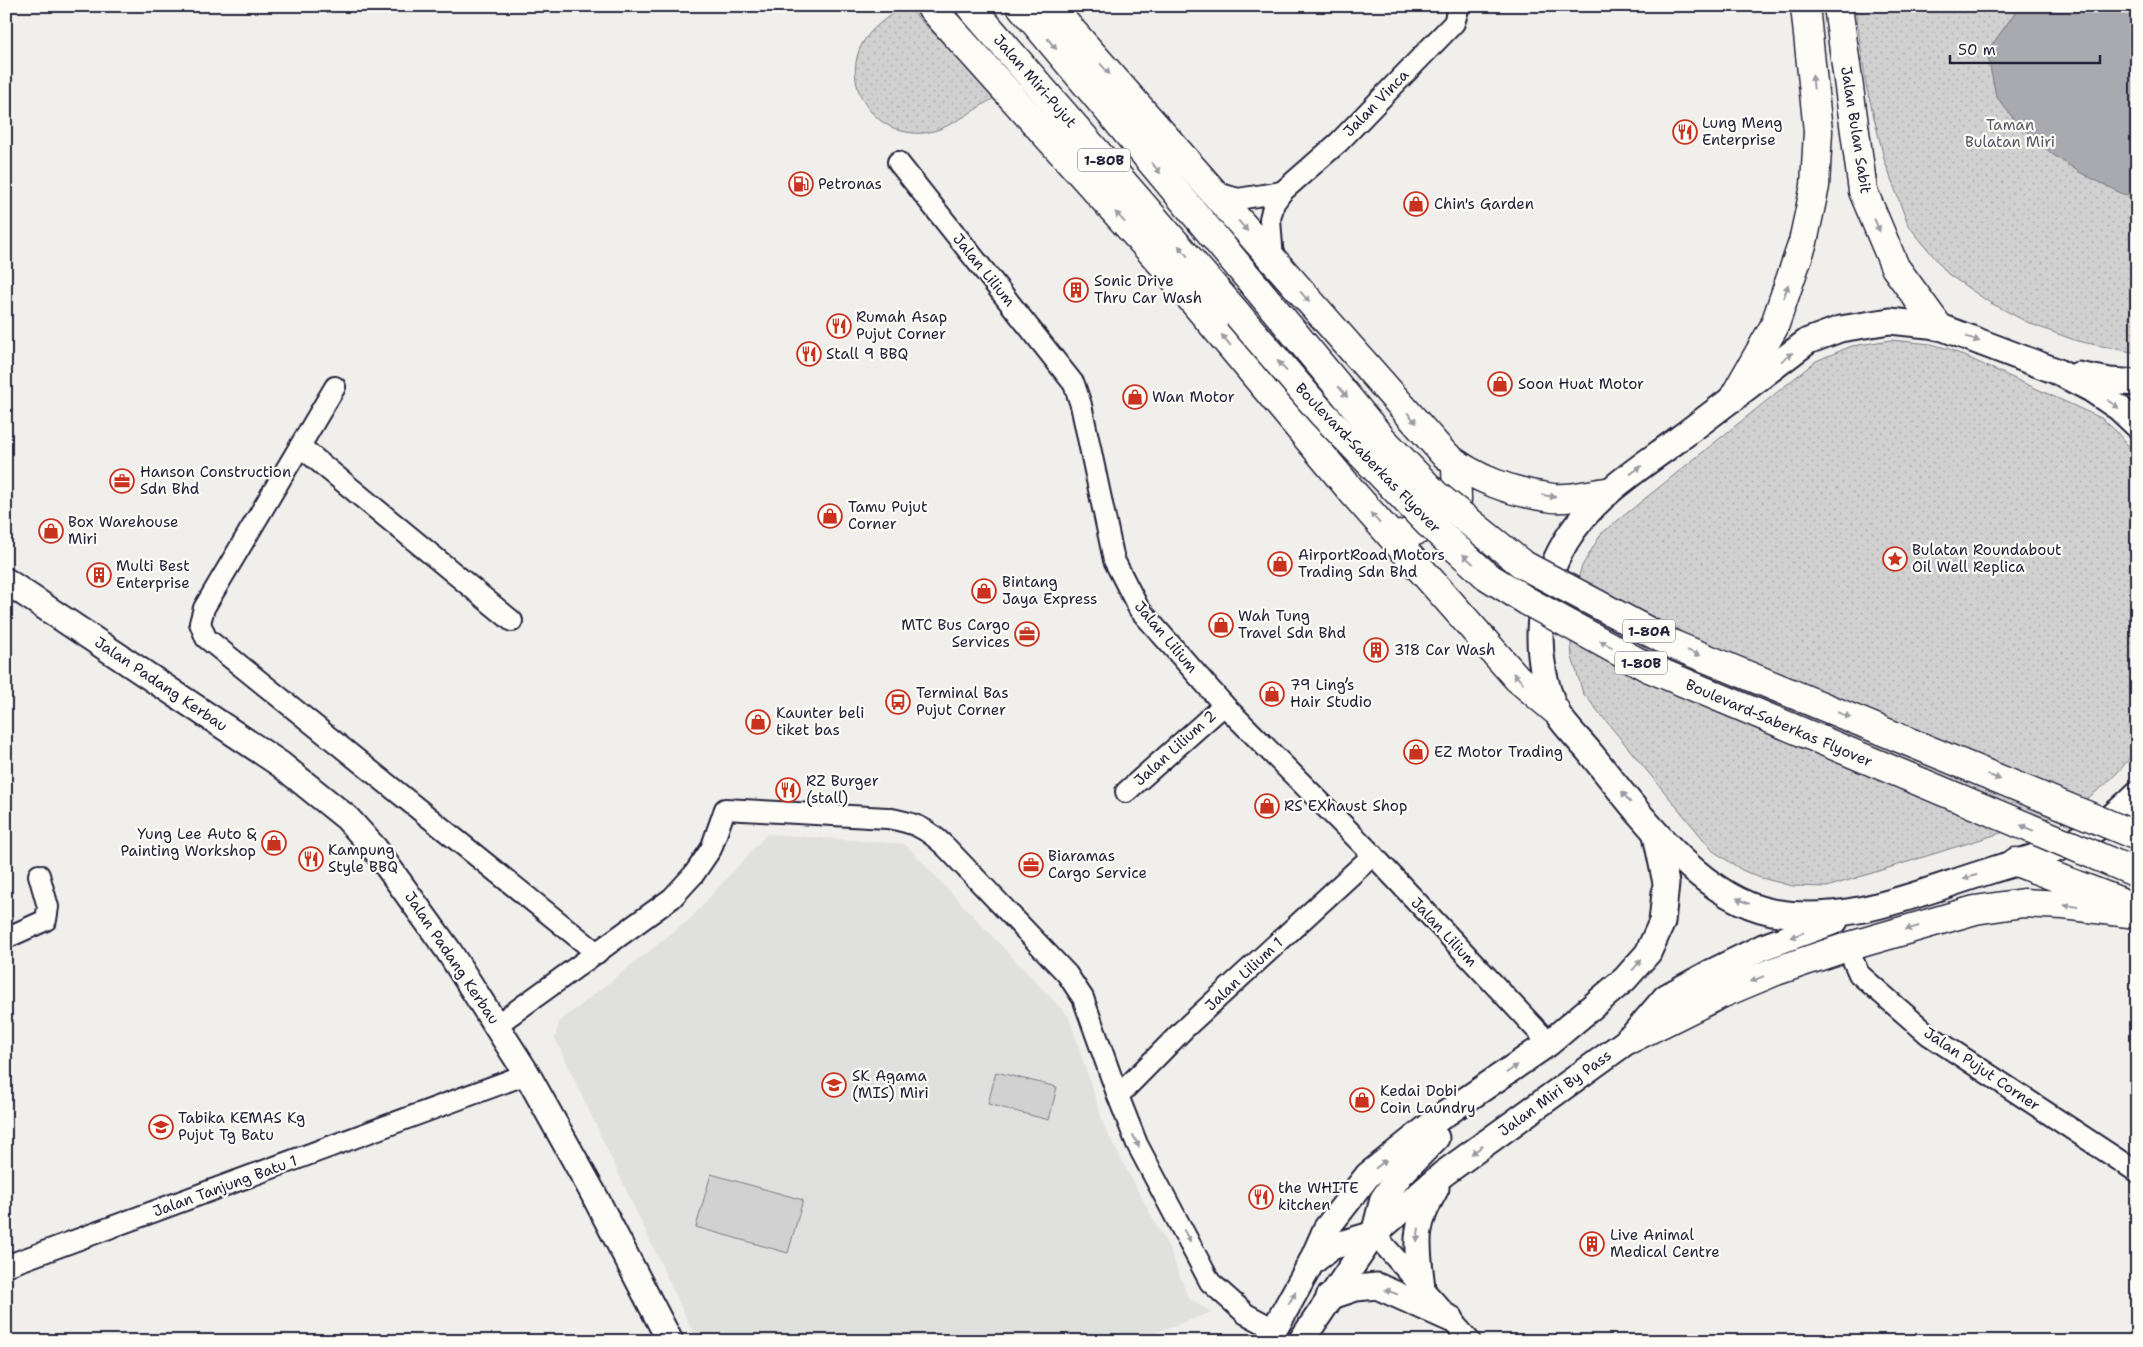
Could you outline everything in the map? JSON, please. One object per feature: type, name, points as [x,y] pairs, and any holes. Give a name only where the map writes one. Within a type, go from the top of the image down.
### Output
[{"type":"main road","points":[[930,6],[1163,265],[1356,495],[1517,678],[1555,710]]},
{"type":"main road","name":"Jalan Miri-Pujut","points":[[970,6],[1238,314]]},
{"type":"main road","name":"Boulevard-Saberkas Flyover","points":[[1021,6],[1382,439],[1436,495],[1522,564],[1674,645],[2137,836]]},
{"type":"main road","points":[[1050,6],[1443,453],[1456,464],[1490,482],[1554,498],[1607,492]]},
{"type":"main road","points":[[1734,397],[1774,327],[1803,242],[1815,186],[1818,131],[1804,6]]},
{"type":"main road","name":"Jalan Bulan Sabit","points":[[1838,6],[1863,192],[1895,267],[1938,326]]},
{"type":"main road","name":"Boulevard-Saberkas Flyover","points":[[1238,314],[1321,412],[1385,480],[1428,523],[1488,576],[1519,596],[1647,667],[2137,874]]},
{"type":"main road","points":[[1393,537],[1422,530],[1444,515],[1457,500],[1456,464]]},
{"type":"main road","points":[[2016,862],[2137,908]]},
{"type":"main road","points":[[1630,1040],[1721,994],[1776,971],[1847,947],[1974,910],[2023,903],[2064,905],[2137,914]]},
{"type":"street","name":"Jalan Vinca","points":[[1282,192],[1338,142],[1454,23],[1459,6]]},
{"type":"street","name":"Jalan Lilium","points":[[898,162],[1074,384],[1081,405],[1114,560],[1139,609],[1224,704],[1373,855],[1549,1043]]},
{"type":"street","points":[[1213,192],[1238,199],[1282,192]]},
{"type":"street","points":[[1273,260],[1270,219],[1274,203],[1282,192]]},
{"type":"street","points":[[2137,425],[2119,408],[2091,389],[2056,371],[1938,326],[1890,321],[1840,329],[1808,341],[1607,492],[1575,526],[1564,543],[1555,562],[1544,596],[1540,620],[1540,642],[1545,676],[1555,710],[1656,835],[1703,878],[1736,899],[1769,912],[1813,915],[1859,912],[2016,862],[2069,844],[2117,814],[2137,794]]},
{"type":"street","points":[[2056,371],[2110,381],[2137,383]]},
{"type":"street","points":[[335,387],[204,608],[200,623],[206,638],[598,953]]},
{"type":"street","points":[[301,447],[512,621]]},
{"type":"street","name":"Jalan Padang Kerbau","points":[[6,581],[280,764],[348,818],[375,849],[410,896],[498,1024],[597,1200],[670,1341]]},
{"type":"street","name":"Jalan Lilium 2","points":[[1126,792],[1224,704]]},
{"type":"street","points":[[498,1024],[672,898],[694,874],[711,849],[725,809],[887,818],[908,822],[929,830],[1067,974],[1083,998],[1137,1144],[1210,1282],[1271,1335],[1311,1262],[1326,1229],[1368,1175],[1438,1119],[1549,1043],[1625,980],[1648,953],[1662,922],[1666,883],[1656,835]]},
{"type":"street","name":"Jalan Lilium 1","points":[[1118,1096],[1184,1029],[1373,855]]},
{"type":"street","points":[[6,938],[46,920],[48,907],[38,876]]},
{"type":"street","name":"Jalan Miri By Pass","points":[[1301,1341],[1329,1297],[1374,1234],[1443,1174],[1630,1040],[1666,998],[1712,972],[1763,947],[1859,912]]},
{"type":"street","name":"Jalan Pujut Corner","points":[[1847,947],[1858,974],[1929,1035],[2137,1172]]},
{"type":"street","name":"Jalan Tanjung Batu 1","points":[[6,1266],[527,1074]]},
{"type":"street","points":[[1374,1234],[1379,1210],[1390,1188],[1468,1100]]},
{"type":"street","points":[[1422,1288],[1417,1246],[1418,1232],[1422,1212],[1443,1174]]},
{"type":"street","points":[[1311,1262],[1331,1247],[1374,1234]]},
{"type":"street","points":[[1374,1234],[1470,1341]]},
{"type":"street","points":[[1329,1297],[1356,1288],[1377,1286],[1451,1319]]},
{"type":"shaded area","points":[[2020,6],[2137,6],[2137,192],[2125,195],[2079,172],[2052,154],[2016,122],[1996,96],[1988,57],[1991,46]]},
{"type":"shaded area","name":"SK Agama (MIS) Miri","points":[[767,834],[905,844],[1069,1017],[1106,1131],[1170,1250],[1188,1298],[1212,1312],[1132,1341],[697,1341],[555,1038],[559,1022],[691,918]]},
{"type":"green space","points":[[903,6],[907,6],[996,97],[943,128],[924,133],[907,132],[892,127],[878,119],[867,107],[860,93],[856,78],[856,62],[861,46],[869,34]]},
{"type":"green space","name":"Taman Bulatan Miri","points":[[1855,6],[2137,6],[2137,353],[2077,341],[2031,324],[1989,302],[1948,274],[1908,225],[1885,162],[1866,85]]},
{"type":"green space","points":[[1891,340],[1931,344],[1949,349],[2101,418],[2115,430],[2137,456],[2137,747],[2113,777],[2084,801],[2062,814],[1827,887],[1792,886],[1758,877],[1742,870],[1713,851],[1583,693],[1572,657],[1569,620],[1571,602],[1582,566],[1601,534],[1816,361],[1852,346]]},
{"type":"green space","points":[[996,1072],[1057,1087],[1049,1120],[988,1104]]},
{"type":"green space","points":[[711,1174],[803,1200],[788,1253],[696,1227]]},
{"type":"place","name":"Lung Meng Enterprise","points":[[1685,132]]},
{"type":"place","name":"Petronas","points":[[801,184]]},
{"type":"place","name":"Chin's Garden","points":[[1416,204]]},
{"type":"place","name":"Sonic Drive Thru Car Wash","points":[[1076,290]]},
{"type":"place","name":"Rumah Asap Pujut Corner","points":[[839,326]]},
{"type":"place","name":"Stall 9 BBQ","points":[[809,354]]},
{"type":"place","name":"Soon Huat Motor","points":[[1500,384]]},
{"type":"place","name":"Wan Motor","points":[[1135,397]]},
{"type":"place","name":"Hanson Construction Sdn Bhd","points":[[122,481]]},
{"type":"place","name":"Tamu Pujut Corner","points":[[830,516]]},
{"type":"place","name":"Box Warehouse Miri","points":[[51,531]]},
{"type":"place","name":"Bulatan Roundabout Oil Well Replica","points":[[1895,559]]},
{"type":"place","name":"AirportRoad Motors Trading Sdn Bhd","points":[[1280,564]]},
{"type":"place","name":"Multi Best Enterprise","points":[[99,575]]},
{"type":"place","name":"Bintang Jaya Express","points":[[984,591]]},
{"type":"place","name":"Wah Tung Travel Sdn Bhd","points":[[1221,625]]},
{"type":"place","name":"MTC Bus Cargo Services","points":[[1027,634]]},
{"type":"place","name":"318 Car Wash","points":[[1376,650]]},
{"type":"place","name":"79 Ling’s Hair Studio","points":[[1272,694]]},
{"type":"place","name":"Terminal Bas Pujut Corner","points":[[898,702]]},
{"type":"place","name":"Kaunter beli tiket bas","points":[[758,722]]},
{"type":"place","name":"EZ Motor Trading","points":[[1416,752]]},
{"type":"place","name":"RZ Burger (stall)","points":[[788,790]]},
{"type":"place","name":"RS EXhaust Shop","points":[[1267,806]]},
{"type":"place","name":"Yung Lee Auto & Painting Workshop","points":[[274,843]]},
{"type":"place","name":"Kampung Style BBQ","points":[[311,859]]},
{"type":"place","name":"Biaramas Cargo Service","points":[[1031,865]]},
{"type":"place","name":"SK Agama (MIS) Miri","points":[[834,1085]]},
{"type":"place","name":"Kedai Dobi Coin Laundry","points":[[1362,1100]]},
{"type":"place","name":"Tabika KEMAS Kg Pujut Tg Batu","points":[[161,1127]]},
{"type":"place","name":"the WHITE kitchen","points":[[1261,1197]]},
{"type":"place","name":"Live Animal Medical Centre","points":[[1592,1244]]}]
